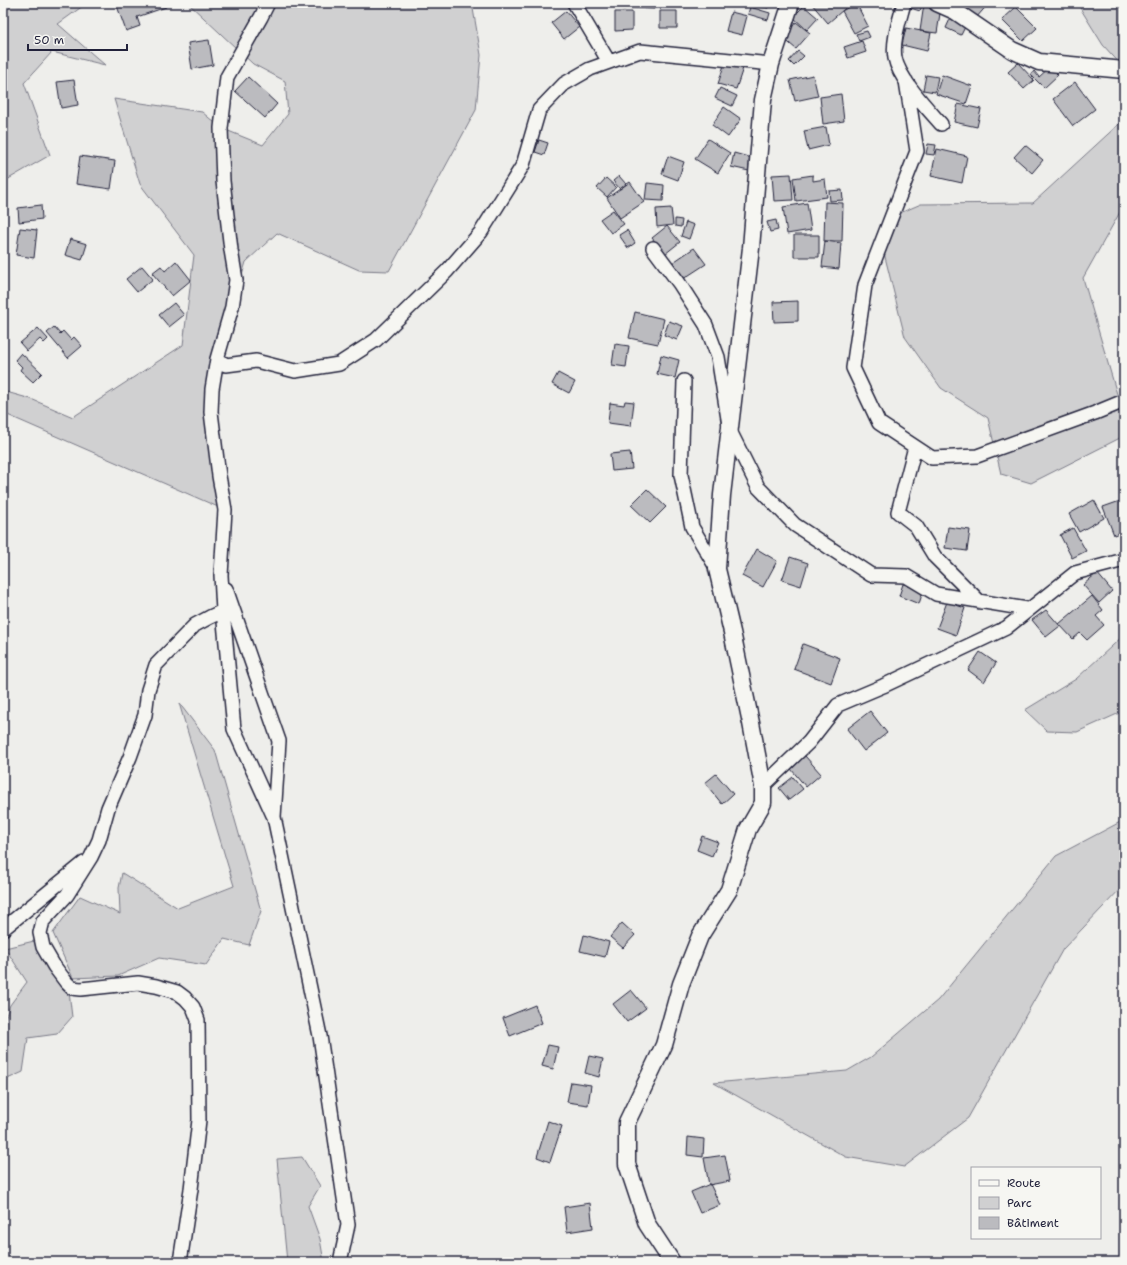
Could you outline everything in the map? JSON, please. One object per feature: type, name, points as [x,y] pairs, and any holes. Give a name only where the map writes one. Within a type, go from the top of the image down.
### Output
[{"type":"street","points":[[268,3],[227,77],[221,128],[222,181],[236,280],[232,307],[217,359],[212,389],[211,412],[225,510],[221,575],[234,729],[274,817],[320,1036],[348,1225],[340,1262]]},
{"type":"street","points":[[574,3],[609,62]]},
{"type":"street","points":[[672,1262],[647,1224],[626,1164],[627,1122],[664,1045],[681,984],[700,936],[729,890],[748,829],[763,803],[763,786],[732,632],[717,568],[722,495],[751,248],[762,100],[771,64],[791,3]]},
{"type":"street","points":[[904,3],[896,36],[895,58],[906,81],[941,124]]},
{"type":"street","points":[[937,3],[955,11],[1012,50],[1038,62],[1124,70]]},
{"type":"street","points":[[217,359],[226,365],[256,361],[295,371],[339,364],[376,340],[447,271],[481,232],[523,165],[539,110],[564,84],[590,69],[640,51],[771,64]]},
{"type":"street","points":[[906,81],[917,151],[864,285],[853,368],[879,423],[932,458],[977,456],[1124,401]]},
{"type":"street","points":[[653,248],[680,283],[706,325],[718,357],[730,432],[758,487],[795,525],[871,575],[906,576],[936,594],[1027,610]]},
{"type":"street","points":[[684,381],[681,474],[692,527],[717,568]]},
{"type":"street","points":[[915,447],[898,512],[916,526],[935,557],[980,602]]},
{"type":"street","points":[[763,786],[809,742],[838,705],[883,686],[1006,628],[1075,573],[1124,560]]},
{"type":"street","points":[[221,575],[279,741],[274,817]]},
{"type":"street","points":[[180,1262],[191,1190],[199,1120],[198,1020],[193,1008],[185,998],[177,992],[138,983],[81,989],[72,988],[54,966],[43,947],[40,933],[43,921],[67,895],[92,857],[99,840],[108,808],[130,757],[145,715],[148,690],[156,665],[195,625],[223,611]]},
{"type":"street","points":[[3,929],[92,857]]},
{"type":"green space","points":[[3,3],[87,3],[58,24],[105,65],[52,52],[24,83],[50,155],[5,181],[3,187]]},
{"type":"green space","points":[[188,3],[472,3],[481,55],[476,110],[389,271],[359,270],[277,233],[246,262],[217,359],[212,389],[225,510],[3,413],[3,391],[31,399],[73,417],[183,345],[194,255],[140,184],[114,99],[202,112],[221,128],[263,145],[288,114],[285,81],[253,64]]},
{"type":"green space","points":[[1077,3],[1124,3],[1124,71],[1123,67],[1103,45]]},
{"type":"green space","points":[[1124,113],[1124,205],[1083,278],[1124,418],[1124,436],[1031,483],[1001,474],[988,418],[941,388],[905,337],[882,245],[893,216],[921,204],[1033,203],[1120,123]]},
{"type":"green space","points":[[1124,635],[1124,711],[1077,732],[1047,731],[1025,710],[1076,679]]},
{"type":"green space","points":[[179,703],[215,750],[261,911],[249,945],[224,939],[206,965],[159,958],[118,976],[73,978],[53,933],[80,896],[120,914],[119,888],[122,873],[178,908],[234,886]]},
{"type":"green space","points":[[1124,820],[1124,885],[1063,949],[968,1118],[904,1167],[846,1157],[714,1083],[847,1071],[871,1057],[938,1000],[1056,856]]},
{"type":"green space","points":[[34,941],[69,992],[72,1017],[57,1034],[28,1038],[23,1072],[3,1081],[3,1024],[10,1005],[27,982],[5,948]]},
{"type":"green space","points":[[302,1157],[320,1186],[308,1206],[320,1239],[324,1262],[287,1262],[277,1159]]},
{"type":"building","points":[[116,3],[164,3],[166,7],[137,17],[140,26],[126,31]]},
{"type":"building","points":[[610,3],[625,3],[625,9],[610,7]]},
{"type":"building","points":[[630,3],[654,3],[654,9],[630,8]]},
{"type":"building","points":[[742,3],[769,3],[768,8]]},
{"type":"building","points":[[811,3],[851,3],[828,23]]},
{"type":"building","points":[[856,3],[868,26],[854,33],[842,11]]},
{"type":"building","points":[[908,3],[923,3],[920,11],[907,7]]},
{"type":"building","points":[[959,3],[989,3],[976,18]]},
{"type":"building","points":[[924,4],[941,7],[937,33],[920,31]]},
{"type":"building","points":[[804,6],[818,18],[807,30],[793,17]]},
{"type":"building","points":[[750,7],[770,13],[768,20],[748,14]]},
{"type":"building","points":[[1016,7],[1037,28],[1023,41],[1002,20]]},
{"type":"building","points":[[566,11],[579,27],[564,39],[551,23]]},
{"type":"building","points":[[660,11],[677,11],[677,28],[660,28]]},
{"type":"building","points":[[615,12],[632,12],[632,30],[615,31]]},
{"type":"building","points":[[731,12],[747,16],[742,35],[726,31]]},
{"type":"building","points":[[951,17],[966,25],[961,35],[946,28]]},
{"type":"building","points":[[796,22],[810,33],[796,49],[783,38]]},
{"type":"building","points":[[906,28],[931,33],[927,51],[902,45]]},
{"type":"building","points":[[867,31],[870,37],[859,41],[856,34]]},
{"type":"building","points":[[209,40],[213,65],[192,69],[188,43]]},
{"type":"building","points":[[862,41],[866,52],[848,58],[844,47]]},
{"type":"building","points":[[798,51],[804,56],[794,66],[789,61]]},
{"type":"building","points":[[725,62],[743,68],[736,89],[718,84]]},
{"type":"building","points":[[1018,63],[1034,80],[1024,89],[1008,72]]},
{"type":"building","points":[[1050,67],[1058,75],[1044,88],[1031,75],[1034,71],[1039,77]]},
{"type":"building","points":[[813,75],[818,96],[795,101],[790,80]]},
{"type":"building","points":[[926,75],[938,77],[935,92],[923,90]]},
{"type":"building","points":[[942,75],[972,86],[966,104],[936,94]]},
{"type":"building","points":[[248,77],[277,104],[265,118],[235,91]]},
{"type":"building","points":[[74,80],[78,105],[61,108],[57,82]]},
{"type":"building","points":[[1075,82],[1095,109],[1073,126],[1053,99]]},
{"type":"building","points":[[720,88],[737,96],[732,106],[715,98]]},
{"type":"building","points":[[841,94],[844,121],[823,124],[820,97]]},
{"type":"building","points":[[958,104],[981,109],[977,127],[954,122]]},
{"type":"building","points":[[724,107],[741,119],[728,137],[712,125]]},
{"type":"building","points":[[826,127],[829,145],[808,150],[804,131]]},
{"type":"building","points":[[708,139],[730,153],[718,173],[695,159]]},
{"type":"building","points":[[539,140],[548,143],[544,155],[535,152]]},
{"type":"building","points":[[928,144],[936,145],[934,155],[926,154]]},
{"type":"building","points":[[1025,145],[1043,160],[1032,173],[1014,157]]},
{"type":"building","points":[[937,149],[967,156],[962,183],[931,176]]},
{"type":"building","points":[[734,153],[752,158],[749,171],[731,167]]},
{"type":"building","points":[[80,156],[115,161],[111,189],[76,184]]},
{"type":"building","points":[[668,156],[684,162],[678,180],[662,174]]},
{"type":"building","points":[[791,174],[793,200],[774,201],[772,175]]},
{"type":"building","points":[[813,175],[813,181],[825,179],[827,197],[796,201],[793,178]]},
{"type":"building","points":[[619,176],[626,184],[620,189],[613,181]]},
{"type":"building","points":[[606,178],[616,187],[607,197],[597,188]]},
{"type":"building","points":[[630,182],[644,202],[620,218],[607,198]]},
{"type":"building","points":[[647,183],[664,185],[663,201],[645,200]]},
{"type":"building","points":[[842,190],[843,200],[830,201],[829,191]]},
{"type":"building","points":[[825,202],[843,203],[842,241],[824,241]]},
{"type":"building","points":[[807,203],[811,230],[787,234],[783,207]]},
{"type":"building","points":[[41,205],[42,219],[19,222],[18,208]]},
{"type":"building","points":[[671,208],[673,225],[657,227],[656,209]]},
{"type":"building","points":[[613,210],[624,224],[611,233],[600,219]]},
{"type":"building","points":[[675,219],[682,220],[681,227],[675,226]]},
{"type":"building","points":[[776,220],[778,230],[770,232],[767,222]]},
{"type":"building","points":[[686,222],[694,225],[689,239],[681,236]]},
{"type":"building","points":[[667,226],[680,242],[665,254],[652,238]]},
{"type":"building","points":[[20,228],[37,230],[34,258],[16,255]]},
{"type":"building","points":[[627,230],[635,243],[628,248],[619,235]]},
{"type":"building","points":[[794,235],[819,235],[819,257],[794,257]]},
{"type":"building","points":[[70,239],[87,244],[82,260],[65,255]]},
{"type":"building","points":[[825,241],[841,243],[839,269],[822,267]]},
{"type":"building","points":[[694,248],[706,264],[683,279],[672,263]]},
{"type":"building","points":[[176,261],[191,280],[172,296],[152,273],[161,266],[165,271]]},
{"type":"building","points":[[142,266],[153,279],[137,292],[126,279]]},
{"type":"building","points":[[798,301],[798,321],[774,322],[773,302]]},
{"type":"building","points":[[174,303],[184,315],[169,327],[159,315]]},
{"type":"building","points":[[635,312],[664,319],[658,344],[629,338]]},
{"type":"building","points":[[669,321],[683,326],[677,340],[664,335]]},
{"type":"building","points":[[54,327],[60,334],[63,331],[71,340],[74,337],[82,346],[68,358],[47,333]]},
{"type":"building","points":[[38,328],[48,339],[44,343],[40,339],[27,351],[20,343]]},
{"type":"building","points":[[615,344],[629,346],[626,367],[612,365]]},
{"type":"building","points":[[21,353],[42,373],[33,382],[20,370],[22,367],[15,360]]},
{"type":"building","points":[[661,355],[679,360],[675,378],[657,374]]},
{"type":"building","points":[[558,373],[575,382],[569,393],[552,384]]},
{"type":"building","points":[[625,401],[634,402],[631,426],[608,423],[610,403],[624,405]]},
{"type":"building","points":[[630,452],[632,469],[612,471],[610,454]]},
{"type":"building","points":[[647,489],[666,507],[650,523],[631,505]]},
{"type":"building","points":[[1094,500],[1104,518],[1079,532],[1069,514]]},
{"type":"building","points":[[1120,501],[1124,512],[1124,531],[1114,535],[1103,507]]},
{"type":"building","points":[[948,527],[970,530],[967,551],[945,548]]},
{"type":"building","points":[[1073,528],[1086,551],[1072,558],[1060,535]]},
{"type":"building","points":[[757,549],[777,561],[763,587],[742,576]]},
{"type":"building","points":[[790,557],[808,563],[801,586],[782,580]]},
{"type":"building","points":[[1097,573],[1112,591],[1099,603],[1083,585]]},
{"type":"building","points":[[903,584],[923,591],[919,604],[899,596]]},
{"type":"building","points":[[1092,596],[1103,610],[1096,616],[1104,625],[1087,640],[1080,633],[1073,639],[1059,624]]},
{"type":"building","points":[[947,602],[965,608],[956,635],[937,628]]},
{"type":"building","points":[[1046,610],[1060,626],[1046,637],[1032,620]]},
{"type":"building","points":[[803,644],[840,658],[831,683],[794,669]]},
{"type":"building","points":[[980,652],[996,663],[984,682],[968,670]]},
{"type":"building","points":[[870,711],[887,733],[864,751],[847,729]]},
{"type":"building","points":[[805,756],[821,774],[806,787],[791,769]]},
{"type":"building","points":[[716,774],[733,794],[722,804],[705,783]]},
{"type":"building","points":[[793,777],[803,789],[789,800],[779,788]]},
{"type":"building","points":[[702,836],[718,842],[712,856],[697,850]]},
{"type":"building","points":[[622,923],[635,935],[623,948],[610,937]]},
{"type":"building","points":[[584,935],[609,942],[605,957],[580,951]]},
{"type":"building","points":[[631,990],[646,1008],[627,1022],[613,1004]]},
{"type":"building","points":[[535,1005],[542,1023],[510,1036],[503,1018]]},
{"type":"building","points":[[548,1045],[558,1047],[553,1069],[542,1066]]},
{"type":"building","points":[[589,1056],[603,1059],[599,1077],[585,1073]]},
{"type":"building","points":[[571,1082],[591,1085],[588,1105],[567,1102]]},
{"type":"building","points":[[548,1121],[562,1126],[550,1162],[537,1157]]},
{"type":"building","points":[[688,1137],[704,1139],[703,1157],[687,1155]]},
{"type":"building","points":[[725,1155],[730,1181],[709,1185],[704,1158]]},
{"type":"building","points":[[710,1184],[720,1205],[700,1213],[691,1192]]},
{"type":"building","points":[[590,1203],[593,1228],[567,1232],[564,1207]]}]
